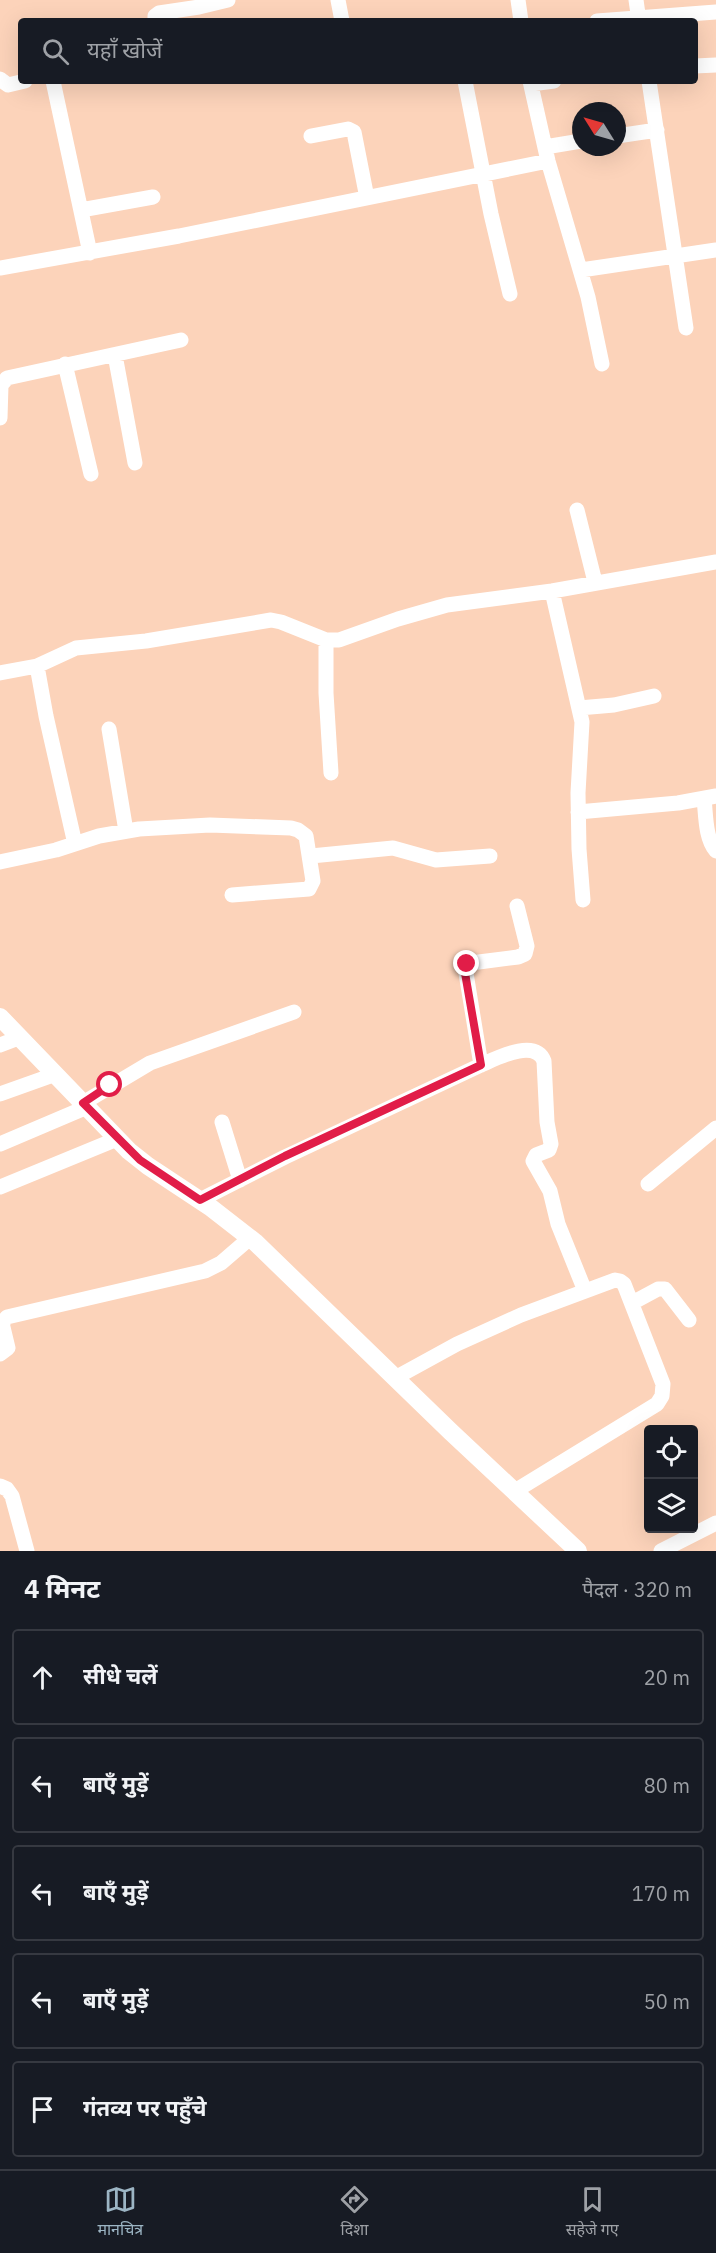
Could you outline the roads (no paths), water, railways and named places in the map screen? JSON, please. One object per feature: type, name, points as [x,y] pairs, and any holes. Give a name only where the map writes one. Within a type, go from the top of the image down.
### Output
[{"type":"street","points":[[155,18],[159,12],[199,7],[228,0]]},
{"type":"street","points":[[338,0],[341,18]]},
{"type":"street","points":[[518,0],[521,18]]},
{"type":"street","points":[[636,0],[639,18]]},
{"type":"street","points":[[658,18],[716,12]]},
{"type":"street","points":[[698,66],[716,65]]},
{"type":"street","points":[[0,79],[8,85],[18,83]]},
{"type":"street","points":[[54,84],[90,253]]},
{"type":"street","points":[[466,84],[510,294]]},
{"type":"street","points":[[531,84],[547,154],[594,320],[603,363]]},
{"type":"street","points":[[649,84],[686,328]]},
{"type":"street","points":[[311,136],[348,129],[354,132],[367,198]]},
{"type":"street","points":[[626,135],[657,130]]},
{"type":"street","points":[[0,268],[90,253],[484,173],[572,144]]},
{"type":"street","points":[[81,210],[153,197]]},
{"type":"street","points":[[580,270],[716,250]]},
{"type":"street","points":[[0,418],[2,381],[11,376],[181,340]]},
{"type":"street","points":[[115,355],[135,463]]},
{"type":"street","points":[[65,364],[92,474]]},
{"type":"street","points":[[577,510],[595,582]]},
{"type":"street","points":[[0,673],[37,666],[85,646],[146,641],[271,620],[326,640],[347,638],[398,618],[447,605],[552,591],[716,562]]},
{"type":"street","points":[[552,591],[582,730],[578,812],[583,900]]},
{"type":"street","points":[[326,640],[327,717],[331,773]]},
{"type":"street","points":[[37,666],[75,844]]},
{"type":"street","points":[[579,708],[614,705],[654,696]]},
{"type":"street","points":[[109,729],[126,831]]},
{"type":"street","points":[[578,812],[678,803],[710,797],[709,837],[716,851]]},
{"type":"street","points":[[0,862],[126,831],[210,825],[291,828],[306,836],[311,856],[313,881],[306,890],[232,895]]},
{"type":"street","points":[[311,856],[393,848],[436,860],[489,856]]},
{"type":"street","points":[[481,1065],[465,967],[471,963],[518,957],[525,954],[527,946],[517,906]]},
{"type":"street","points":[[0,1144],[85,1105],[150,1062],[294,1012]]},
{"type":"street","points":[[0,1017],[117,1139],[140,1160],[200,1200],[250,1238],[578,1551]]},
{"type":"street","points":[[0,1045],[21,1037]]},
{"type":"street","points":[[200,1200],[344,1128],[481,1065],[526,1050],[534,1051],[542,1055],[544,1062],[547,1122],[551,1144],[549,1150],[536,1155],[534,1161],[550,1191],[558,1224],[585,1291]]},
{"type":"street","points":[[0,1094],[56,1074]]},
{"type":"street","points":[[222,1122],[240,1180]]},
{"type":"street","points":[[648,1184],[716,1128]]},
{"type":"street","points":[[0,1187],[117,1139]]},
{"type":"street","points":[[0,1354],[8,1348],[2,1323],[7,1317],[205,1272],[221,1263],[250,1238]]},
{"type":"street","points":[[395,1378],[485,1330],[615,1280],[620,1281],[632,1303],[663,1384],[660,1400],[623,1426],[515,1491]]},
{"type":"street","points":[[632,1303],[657,1289],[665,1289],[689,1320]]},
{"type":"street","points":[[0,1486],[8,1489],[12,1496],[27,1551]]},
{"type":"street","points":[[661,1551],[716,1523]]}]
